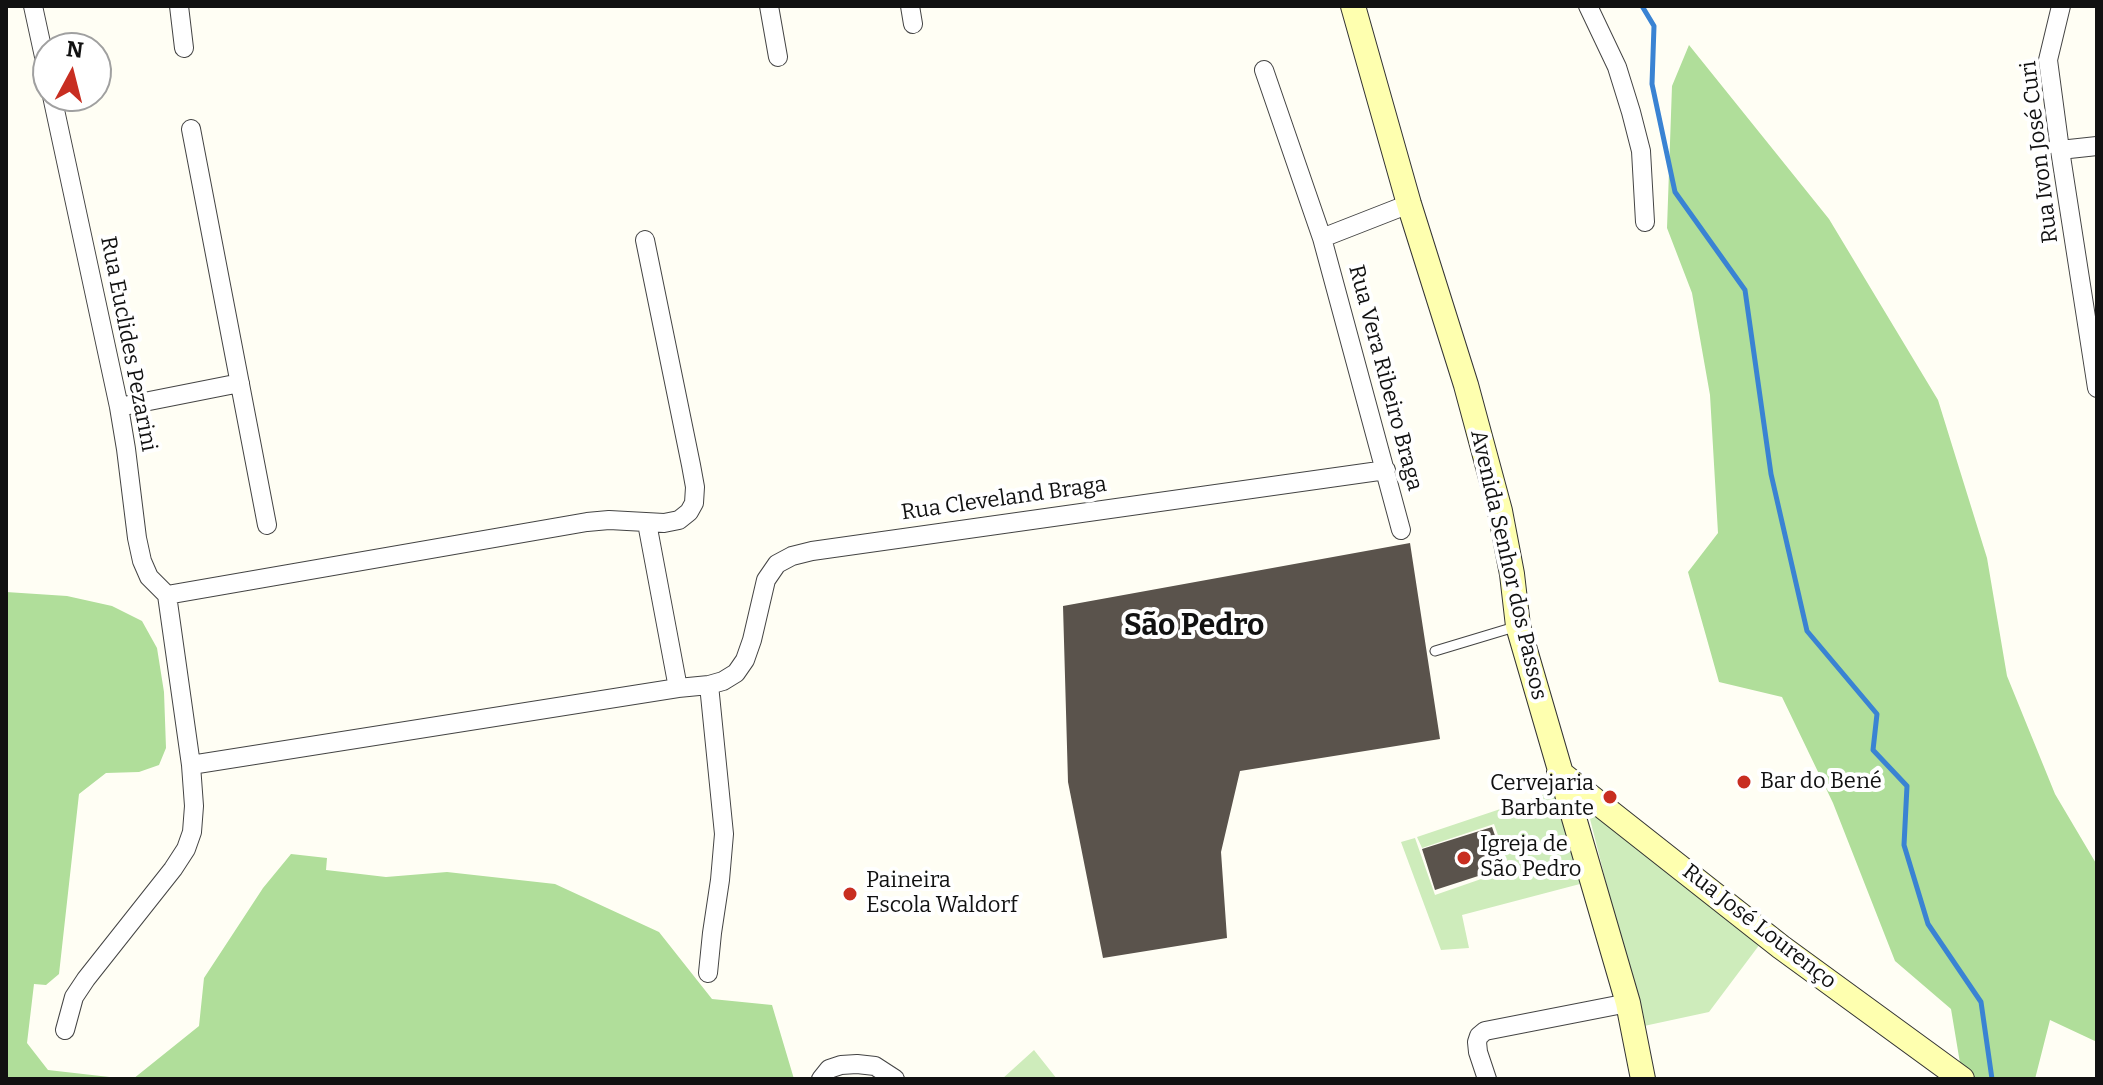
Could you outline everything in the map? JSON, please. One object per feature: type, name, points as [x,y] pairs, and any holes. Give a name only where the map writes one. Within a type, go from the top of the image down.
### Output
[{"type":"street","points":[[33,6],[39,32]]},
{"type":"street","points":[[179,6],[184,48]]},
{"type":"street","points":[[769,6],[778,57]]},
{"type":"street","name":"Avenida Senhor dos Passos","points":[[1353,6],[1409,204],[1466,385],[1500,511],[1518,626],[1628,1003],[1643,1079]]},
{"type":"street","points":[[1588,6],[1617,67],[1631,112],[1641,151],[1645,222]]},
{"type":"street","name":"Rua Ivon José Curi","points":[[2061,6],[2048,60],[2097,388]]},
{"type":"street","name":"Rua Vera Ribeiro Braga","points":[[1264,70],[1322,238],[1401,530]]},
{"type":"street","name":"Rua Euclides Pezarini","points":[[55,112],[119,407],[142,561],[149,577],[167,595]]},
{"type":"street","points":[[191,129],[267,525]]},
{"type":"street","points":[[2060,150],[2097,146]]},
{"type":"street","points":[[1322,238],[1409,204]]},
{"type":"street","points":[[65,1030],[74,997],[186,849],[192,832],[191,765],[167,595],[587,522],[664,523],[679,520],[689,512],[694,503],[695,487],[645,240]]},
{"type":"street","points":[[119,407],[240,383]]},
{"type":"street","name":"Rua Cleveland Braga","points":[[709,685],[736,673],[745,660],[766,580],[777,564],[792,556],[867,542],[1386,470]]},
{"type":"street","points":[[647,523],[678,688]]},
{"type":"street","points":[[191,765],[709,685],[724,834],[708,973]]},
{"type":"street","name":"Rua José Lourenço","points":[[1559,772],[1781,947],[1962,1079]]},
{"type":"street","points":[[1487,1079],[1477,1042],[1485,1031],[1628,1003]]},
{"type":"street","points":[[821,1079],[829,1069],[857,1064],[875,1066],[895,1079]]},
{"type":"lane","points":[[1435,651],[1518,626]]},
{"type":"green space","points":[[1689,45],[1829,219],[1938,400],[1987,558],[2007,676],[2055,794],[2097,865],[2097,1042],[2050,1020],[2035,1079],[1968,1079],[1962,1075],[1951,1009],[1895,961],[1833,803],[1782,697],[1719,682],[1688,572],[1718,533],[1710,395],[1692,293],[1667,228],[1672,86]]},
{"type":"green space","points":[[6,592],[67,596],[112,606],[142,621],[157,648],[164,692],[166,748],[159,765],[139,772],[106,773],[79,794],[59,974],[46,985],[34,984],[27,1043],[48,1070],[127,1079],[6,1079]]},
{"type":"green space","points":[[1554,791],[1580,884],[1462,915],[1469,948],[1441,950],[1401,842],[1415,838],[1435,895],[1510,869],[1494,824],[1422,848],[1417,837]]},
{"type":"green space","points":[[1586,803],[1763,940],[1709,1012],[1644,1026]]},
{"type":"green space","points":[[291,854],[327,858],[326,870],[386,877],[447,872],[555,884],[659,932],[712,999],[772,1005],[794,1079],[133,1079],[199,1026],[204,978],[263,888]]},
{"type":"green space","points":[[1034,1050],[1057,1079],[1002,1079]]},
{"type":"building","points":[[1410,543],[1440,739],[1240,771],[1221,852],[1227,938],[1103,958],[1068,782],[1063,606]]},
{"type":"building","name":"Igreja de São Pedro","points":[[1492,827],[1506,867],[1435,890],[1422,849]]},
{"type":"waterway","points":[[1642,6],[1654,26],[1652,84],[1675,192],[1745,290],[1771,474],[1807,631],[1877,714],[1873,750],[1907,786],[1904,845],[1928,924],[1981,1002],[1992,1079]]},
{"type":"place","name":"Bar do Bené","points":[[1744,782]]},
{"type":"place","name":"Cervejaria Barbante","points":[[1610,797]]},
{"type":"place","name":"Igreja de São Pedro","points":[[1464,858]]},
{"type":"place","name":"Paineira Escola Waldorf","points":[[850,894]]},
{"type":"district","name":"São Pedro","points":[[1194,627]]}]
